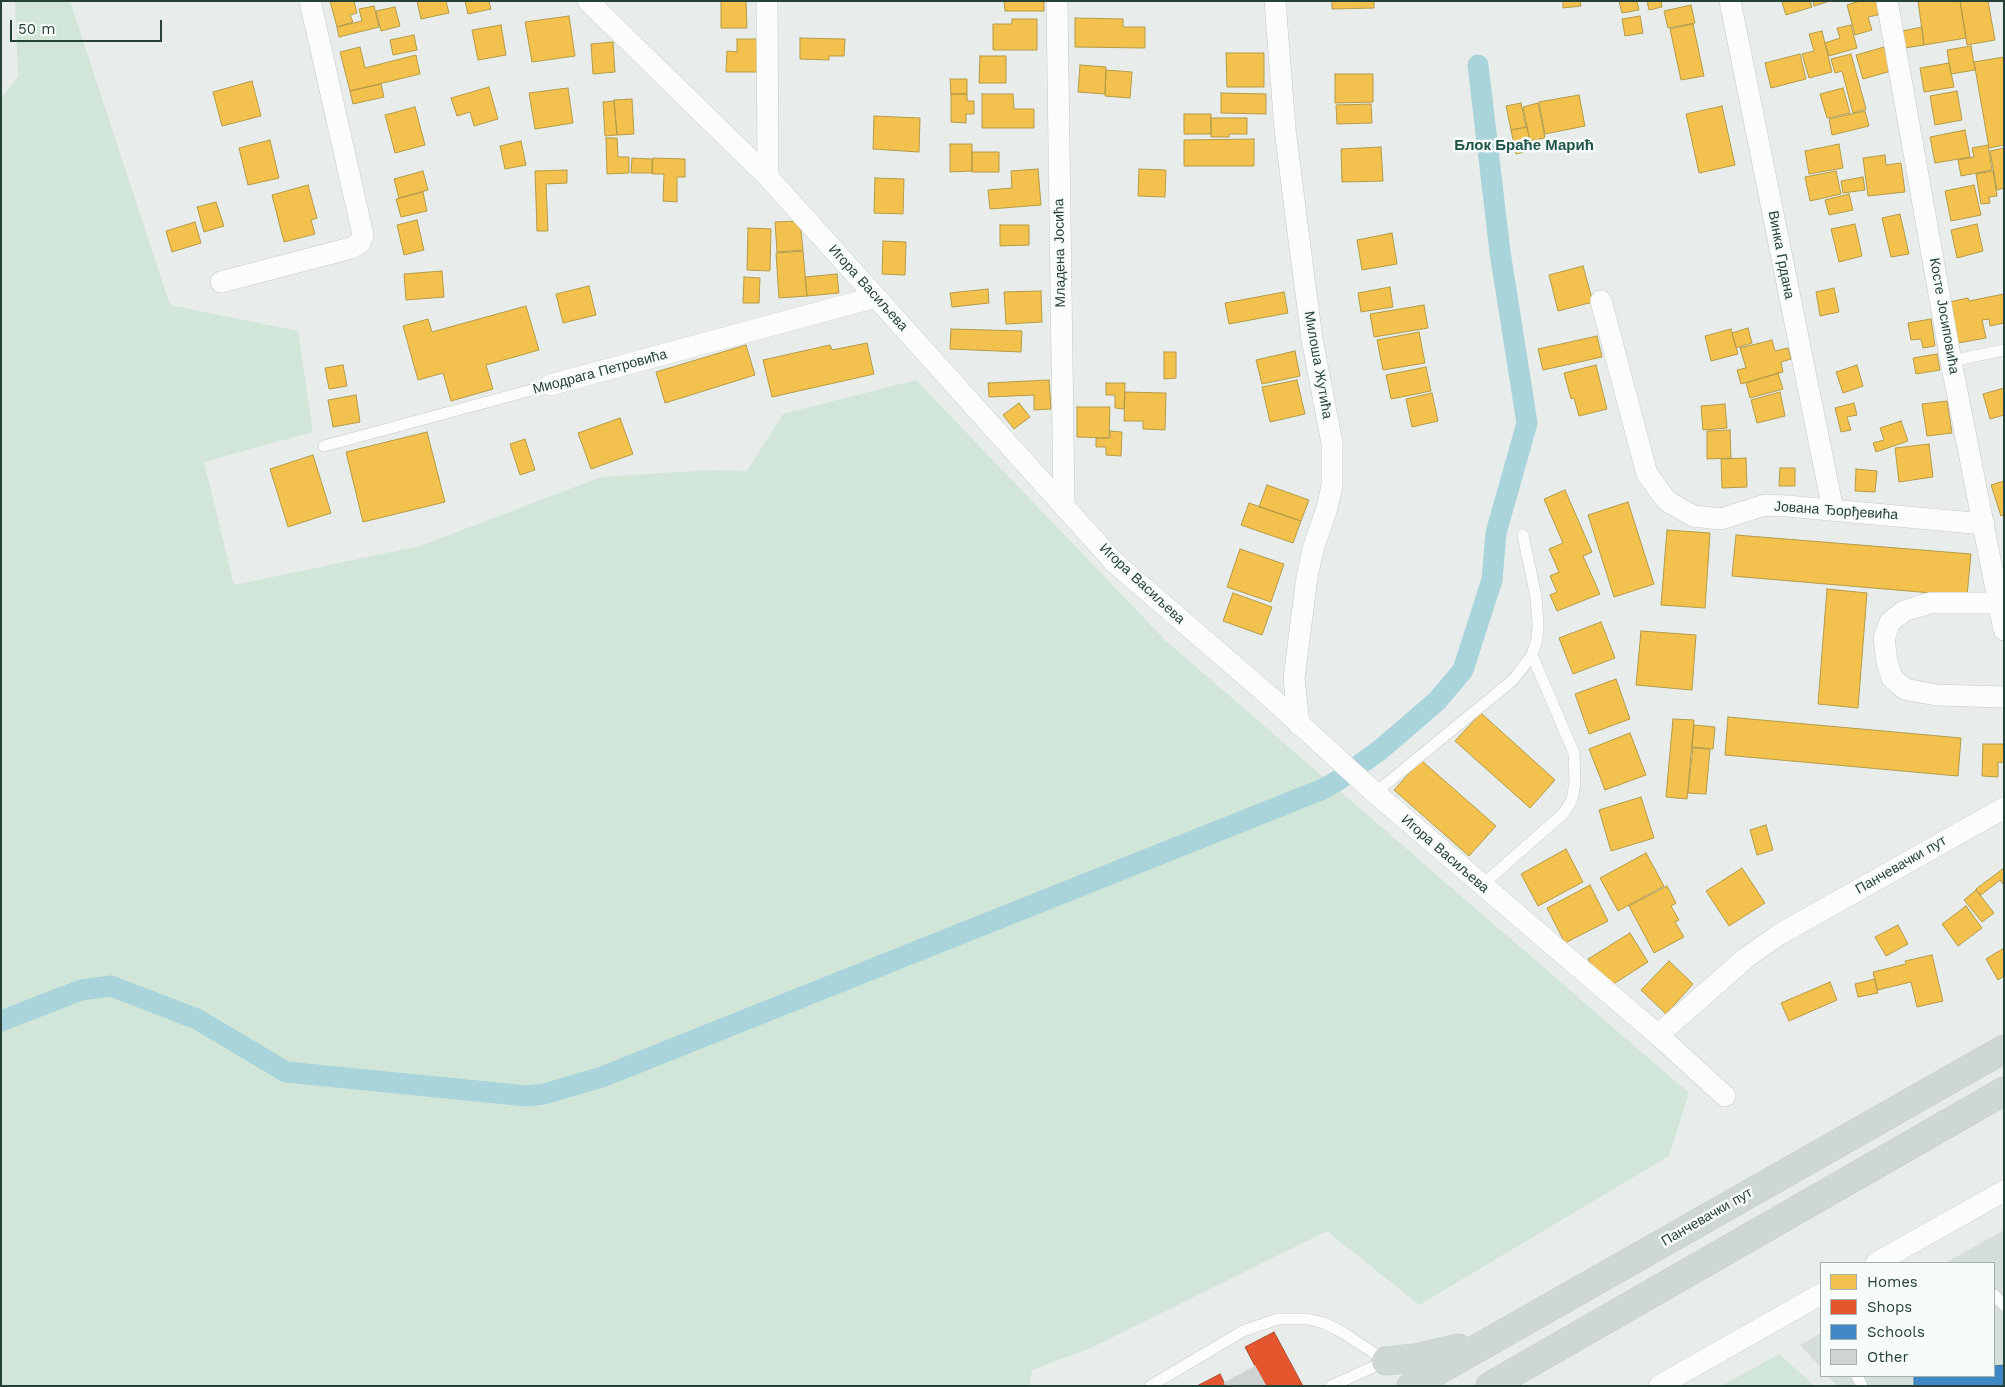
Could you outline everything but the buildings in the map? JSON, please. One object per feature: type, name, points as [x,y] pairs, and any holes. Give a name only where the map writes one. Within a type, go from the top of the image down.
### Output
[{"type":"main road","name":"Панчевачки пут","points":[[1411,1386],[2004,1048]]},
{"type":"main road","points":[[1490,1386],[2004,1091]]},
{"type":"main road","points":[[1386,1361],[1451,1351],[1516,1326]]},
{"type":"street","points":[[222,282],[351,248],[360,243],[363,235],[310,1]]},
{"type":"street","name":"Игора Васиљева","points":[[588,1],[768,176],[1115,563],[1335,758],[1658,1035],[1725,1096]]},
{"type":"street","points":[[767,1],[768,176]]},
{"type":"street","name":"Младена Јосића","points":[[1057,1],[1064,505]]},
{"type":"street","name":"Милоша Жутића","points":[[1275,1],[1284,129],[1312,339],[1332,443],[1332,486],[1327,508],[1313,548],[1307,577],[1294,678],[1299,725]]},
{"type":"street","name":"Винка Грдана","points":[[1730,1],[1833,510]]},
{"type":"street","name":"Косте Јосиповића","points":[[1887,1],[1951,361],[2004,630]]},
{"type":"street","name":"Миодрага Петровића","points":[[550,385],[876,297]]},
{"type":"street","name":"Јована Ђорђевића","points":[[1601,301],[1647,474],[1667,501],[1693,516],[1704,518],[1722,518],[1765,506],[1833,510],[1984,524]]},
{"type":"street","points":[[1999,603],[1930,603],[1904,611],[1890,622],[1884,638],[1886,662],[1892,678],[1905,689],[1936,695],[2004,698]]},
{"type":"street","name":"Панчевачки пут","points":[[1658,1035],[1747,957],[1780,934],[2004,808]]},
{"type":"street","points":[[1878,1262],[2004,1191]]},
{"type":"street","points":[[1659,1386],[1820,1295]]},
{"type":"lane","points":[[1951,361],[2004,350]]},
{"type":"lane","name":"Миодрага Петровића","points":[[324,446],[550,385]]},
{"type":"lane","points":[[1371,789],[1513,680],[1532,655],[1537,638],[1538,624],[1536,597],[1523,535]]},
{"type":"lane","points":[[1482,885],[1564,814],[1572,800],[1575,783],[1574,753],[1532,655]]},
{"type":"lane","points":[[1150,1386],[1242,1331],[1278,1318],[1307,1319],[1324,1323],[1342,1332],[1386,1361]]},
{"type":"lane","points":[[1331,1386],[1386,1361]]},
{"type":"lane","points":[[1512,1386],[1534,1361]]},
{"type":"shaded area","points":[[2004,1230],[2004,1386],[1838,1386],[1829,1377],[1995,1377],[1995,1262],[1947,1262]]},
{"type":"shaded area","points":[[1820,1334],[1820,1367],[1800,1345]]},
{"type":"green space","points":[[15,1],[70,1],[170,305],[298,331],[313,432],[204,462],[234,585],[420,546],[601,477],[711,470],[747,471],[783,414],[916,380],[1166,641],[1689,1093],[1669,1156],[1419,1305],[1327,1231],[1091,1348],[1032,1370],[1030,1386],[1,1386],[1,98],[18,77]]},
{"type":"green space","points":[[1779,1354],[1815,1386],[1721,1386]]},
{"type":"waterway","points":[[1,1021],[81,990],[111,986],[197,1019],[286,1072],[527,1096],[544,1094],[602,1077],[1323,789],[1337,781],[1380,750],[1437,701],[1463,670],[1492,580],[1496,533],[1527,423],[1500,252],[1478,65]]},
{"type":"district","name":"Блок Браће Марић","points":[[1524,146]]}]
